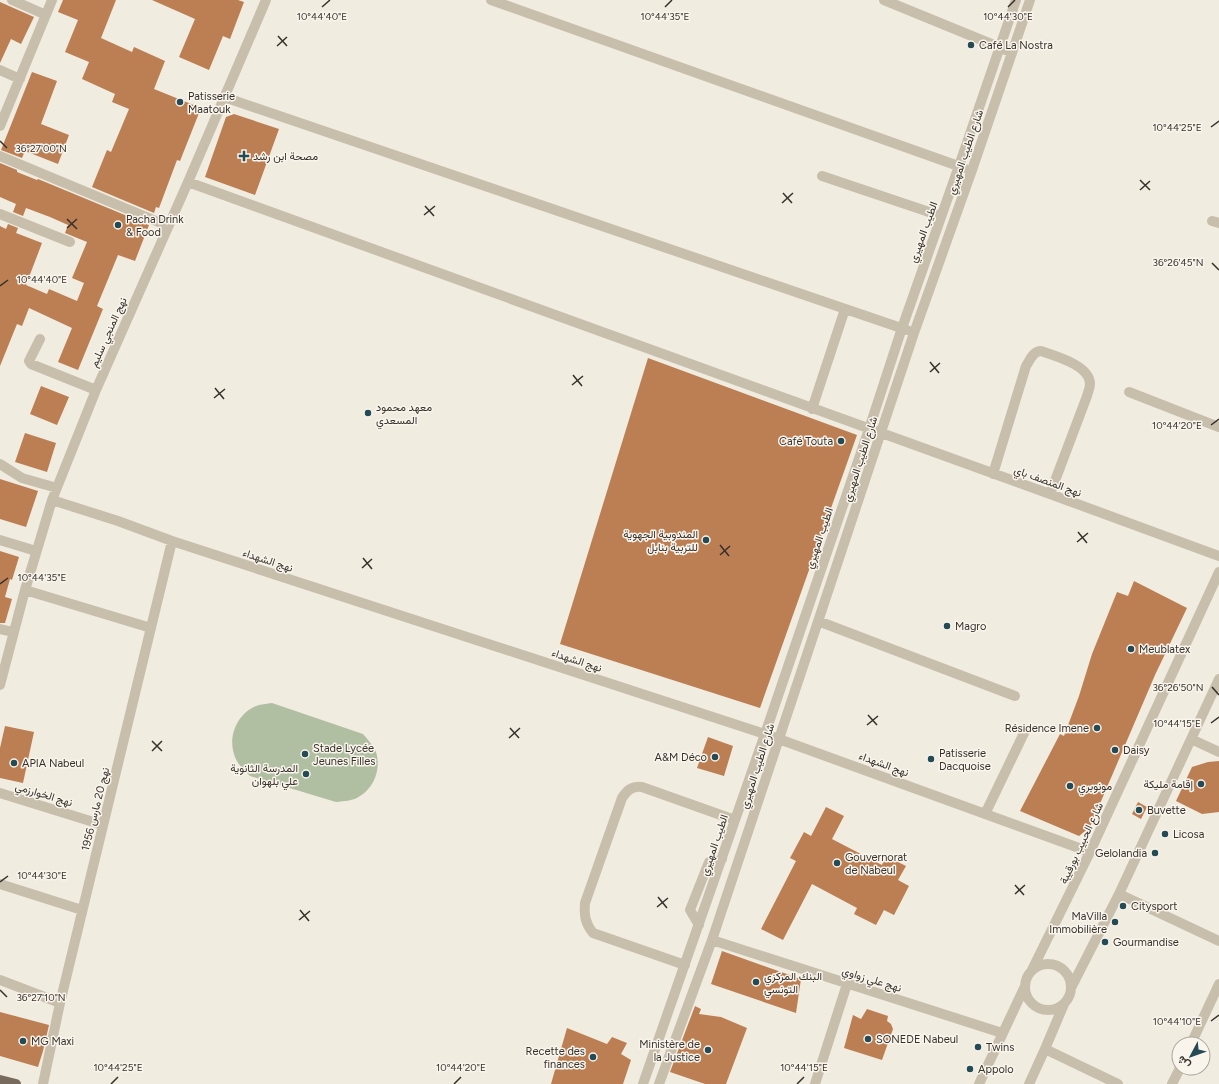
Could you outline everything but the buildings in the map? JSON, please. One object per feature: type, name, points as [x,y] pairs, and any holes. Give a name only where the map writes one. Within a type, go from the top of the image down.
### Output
[{"type":"main road","points":[[0,1080],[16,1084]]},
{"type":"street","points":[[12,0],[46,15]]},
{"type":"street","points":[[0,126],[52,0]]},
{"type":"street","name":"نهج المنجي سليم","points":[[0,684],[13,632],[52,500],[96,390],[188,182],[266,0]]},
{"type":"street","points":[[491,0],[972,170]]},
{"type":"street","points":[[884,0],[1012,52]]},
{"type":"street","name":"الطيب المهيري","points":[[643,1084],[722,859],[902,328],[1016,0]]},
{"type":"street","name":"شارع الطيب المهيري","points":[[659,1084],[712,940],[914,333],[1030,0]]},
{"type":"street","points":[[0,70],[20,79]]},
{"type":"street","points":[[224,97],[914,333]]},
{"type":"street","points":[[0,156],[168,226]]},
{"type":"street","points":[[822,176],[941,216]]},
{"type":"street","name":"نهج المنصف باي","points":[[188,182],[1219,556]]},
{"type":"street","points":[[0,214],[70,242]]},
{"type":"street","points":[[812,409],[845,309]]},
{"type":"street","points":[[40,340],[29,361],[31,364],[96,390]]},
{"type":"street","points":[[993,474],[1026,366],[1031,356],[1038,351],[1041,351],[1060,357],[1078,366],[1084,371],[1089,378],[1090,384],[1087,396],[1050,494]]},
{"type":"street","points":[[1129,392],[1219,427]]},
{"type":"street","points":[[0,464],[22,478],[57,488]]},
{"type":"street","name":"نهج الشهداء","points":[[52,500],[118,521],[172,541],[765,734],[1090,852]]},
{"type":"street","points":[[0,540],[36,551]]},
{"type":"street","name":"نهج 20 مارس 1956","points":[[43,1084],[82,910],[172,541]]},
{"type":"street","name":"شارع الحبيب بورقيبة","points":[[1032,970],[1090,852],[1219,572]]},
{"type":"street","points":[[25,590],[151,628]]},
{"type":"street","points":[[818,621],[1015,696]]},
{"type":"street","points":[[0,629],[13,632]]},
{"type":"street","points":[[1028,1084],[1064,1004],[1069,997],[1071,988],[1119,894],[1219,679]]},
{"type":"street","points":[[985,814],[1025,731]]},
{"type":"street","points":[[1191,739],[1219,752]]},
{"type":"street","points":[[685,965],[592,933],[584,916],[585,903],[622,798],[631,788],[637,786],[642,787],[735,820]]},
{"type":"street","name":"نهج الخوارزمي","points":[[0,793],[103,825]]},
{"type":"street","points":[[0,884],[82,910]]},
{"type":"street","points":[[1119,894],[1219,941]]},
{"type":"street","name":"نهج علي زواوي","points":[[712,940],[1002,1033]]},
{"type":"street","points":[[979,1084],[1025,986],[1027,977],[1032,970],[1040,965],[1049,964],[1058,966],[1065,971],[1070,979],[1071,988]]},
{"type":"street","points":[[0,980],[60,1003]]},
{"type":"street","points":[[815,1084],[847,984]]},
{"type":"street","points":[[1025,986],[1026,995],[1038,1008],[1047,1010],[1064,1004]]},
{"type":"street","points":[[1195,1036],[1218,991]]},
{"type":"street","points":[[1045,1049],[1118,1084]]},
{"type":"green space","name":"Stade Lycée Jeunes Filles","points":[[272,703],[363,734],[376,752],[378,764],[376,777],[370,788],[355,799],[336,802],[250,776],[239,765],[235,757],[232,742],[235,727],[239,720],[249,710],[258,705]]},
{"type":"place","name":"Café La Nostra","points":[[971,45]]},
{"type":"place","name":"Patisserie Maatouk","points":[[180,102]]},
{"type":"place","name":"مصحة ابن رشد","points":[[244,156]]},
{"type":"place","name":"Pacha Drink & Food","points":[[118,225]]},
{"type":"place","name":"معهد محمود المسعدي","points":[[368,413]]},
{"type":"place","name":"Café Touta","points":[[841,441]]},
{"type":"place","name":"المندوبية الجهوية للتربية بنابل","points":[[706,540]]},
{"type":"place","name":"Magro","points":[[947,626]]},
{"type":"place","name":"Meublatex","points":[[1131,649]]},
{"type":"place","name":"Résidence Imene","points":[[1097,728]]},
{"type":"place","name":"Daisy","points":[[1115,750]]},
{"type":"place","name":"Stade Lycée Jeunes Filles","points":[[305,754]]},
{"type":"place","name":"A&M Déco","points":[[715,757]]},
{"type":"place","name":"Patisserie Dacquoise","points":[[931,759]]},
{"type":"place","name":"APIA Nabeul","points":[[14,763]]},
{"type":"place","name":"المدرسة الثانوية علي بلهوان","points":[[306,774]]},
{"type":"place","name":"إقامة مليكة","points":[[1201,784]]},
{"type":"place","name":"مونوبري","points":[[1070,786]]},
{"type":"place","name":"Buvette","points":[[1139,810]]},
{"type":"place","name":"Licosa","points":[[1165,834]]},
{"type":"place","name":"Gelolandia","points":[[1155,853]]},
{"type":"place","name":"Gouvernorat de Nabeul","points":[[837,863]]},
{"type":"place","name":"Citysport","points":[[1123,906]]},
{"type":"place","name":"MaVilla Immobilière","points":[[1115,922]]},
{"type":"place","name":"Gourmandise","points":[[1105,942]]},
{"type":"place","name":"البنك المركزي التونسي","points":[[756,982]]},
{"type":"place","name":"SONEDE Nabeul","points":[[868,1039]]},
{"type":"place","name":"MG Maxi","points":[[23,1041]]},
{"type":"place","name":"Twins","points":[[978,1047]]},
{"type":"place","name":"Ministère de la Justice","points":[[708,1050]]},
{"type":"place","name":"Recette des finances","points":[[593,1057]]},
{"type":"place","name":"Appolo","points":[[970,1069]]}]
